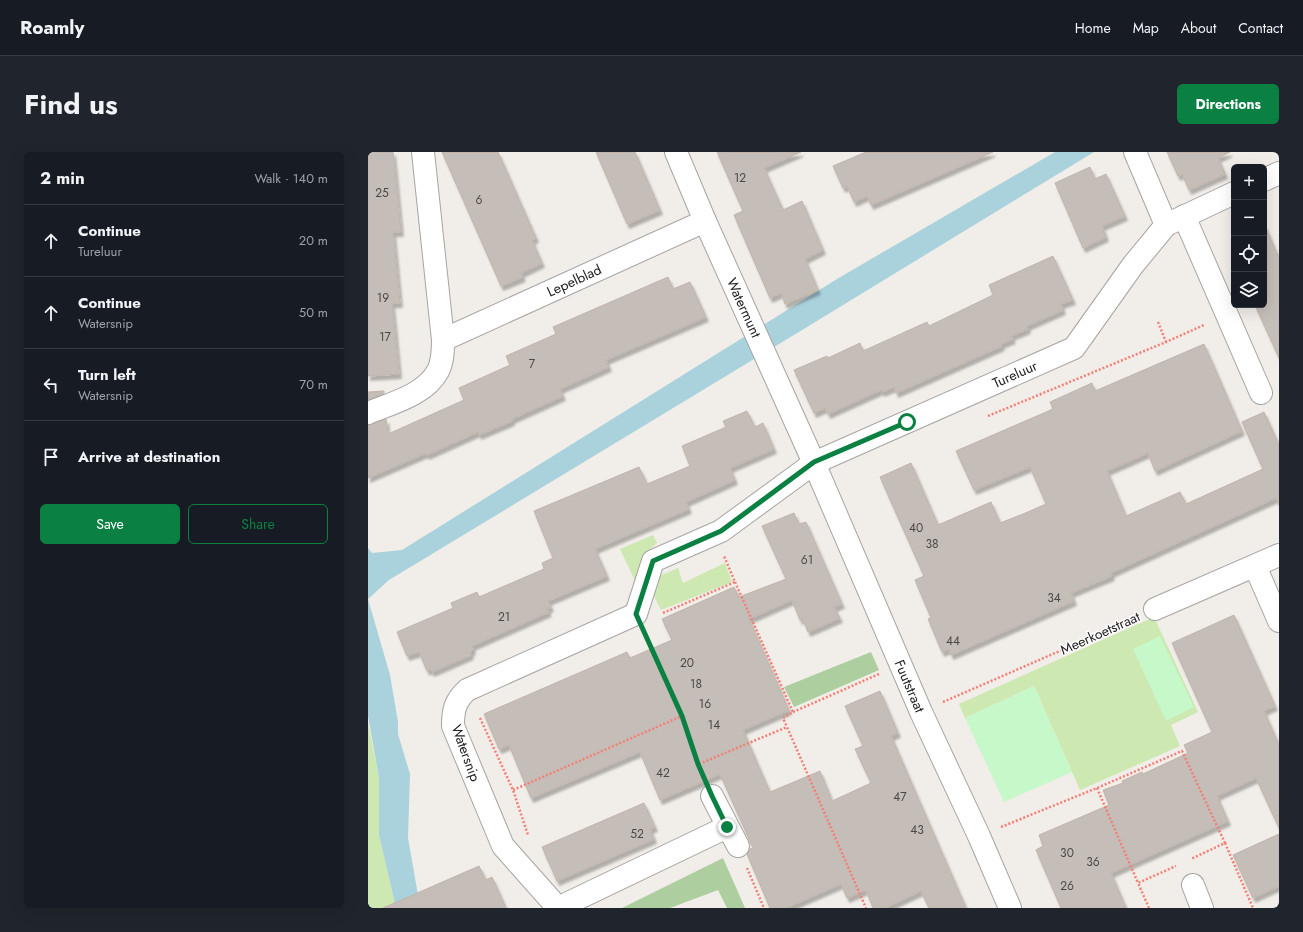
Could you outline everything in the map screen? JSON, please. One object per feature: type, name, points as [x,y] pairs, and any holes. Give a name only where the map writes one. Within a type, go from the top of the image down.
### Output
[{"type":"street","points":[[368,413],[403,399],[425,386],[438,370],[443,356],[443,340],[423,152]]},
{"type":"street","name":"Watermunt","points":[[676,152],[705,222],[767,362],[814,462]]},
{"type":"street","points":[[1135,152],[1175,220],[1227,314],[1261,393]]},
{"type":"street","points":[[1267,179],[1279,173]]},
{"type":"street","name":"Tureluur","points":[[814,462],[1074,348],[1133,265],[1175,220],[1231,194]]},
{"type":"street","name":"Lepelblad","points":[[443,340],[705,222]]},
{"type":"street","points":[[638,618],[653,561],[721,531],[814,462]]},
{"type":"street","name":"Fuutstraat","points":[[814,462],[921,712],[979,836],[1010,908]]},
{"type":"street","name":"Meerkoetstraat","points":[[1155,609],[1279,555]]},
{"type":"street","points":[[1255,566],[1279,621]]},
{"type":"street","name":"Watersnip","points":[[638,618],[467,690],[459,696],[453,714],[453,726],[503,846],[558,908],[727,827]]},
{"type":"street","points":[[712,796],[738,846]]},
{"type":"street","points":[[1193,885],[1202,908]]},
{"type":"path","points":[[981,419],[1166,342],[1227,314]]},
{"type":"path","points":[[1158,322],[1166,342]]},
{"type":"path","points":[[714,534],[793,712]]},
{"type":"path","points":[[712,796],[698,764],[682,716],[638,618],[735,582]]},
{"type":"path","name":"Meerkoetstraat","points":[[921,712],[1155,609]]},
{"type":"path","points":[[866,908],[784,718],[793,712],[901,665]]},
{"type":"path","points":[[467,690],[513,790],[531,841]]},
{"type":"path","points":[[513,790],[682,716]]},
{"type":"path","points":[[698,764],[787,727]]},
{"type":"path","points":[[979,836],[1097,788],[1182,751],[1253,908]]},
{"type":"path","points":[[1097,788],[1149,908]]},
{"type":"path","points":[[1189,860],[1225,844]]},
{"type":"path","points":[[738,846],[764,908]]},
{"type":"path","points":[[1138,883],[1181,863]]},
{"type":"green space","points":[[653,535],[657,543],[648,551],[636,583],[620,549]]},
{"type":"green space","points":[[725,563],[732,582],[661,610],[654,596],[657,577],[678,568],[683,583]]},
{"type":"green space","points":[[1154,617],[1198,712],[1171,725],[1180,746],[1080,790],[1034,686],[965,718],[959,704]]},
{"type":"green space","points":[[1160,636],[1194,707],[1166,721],[1133,649]]},
{"type":"green space","points":[[871,652],[879,670],[794,707],[784,687]]},
{"type":"green space","points":[[1034,686],[1072,772],[1004,802],[965,718]]},
{"type":"green space","points":[[368,723],[379,778],[379,835],[396,908],[368,908]]},
{"type":"green space","points":[[723,858],[745,908],[727,908],[718,890],[670,908],[622,908]]},
{"type":"water","points":[[1055,152],[1094,152],[389,580],[368,599],[368,548],[372,553],[402,550],[837,279]]},
{"type":"water","points":[[368,599],[390,675],[398,722],[398,734],[410,774],[408,838],[418,895],[396,908],[379,835],[379,778],[368,716]]},
{"type":"building","points":[[368,152],[393,152],[401,232],[393,232],[400,303],[392,303],[399,374],[368,376]]},
{"type":"building","points":[[442,152],[498,152],[536,238],[532,240],[542,263],[521,273],[523,277],[501,286]]},
{"type":"building","points":[[596,152],[635,152],[660,210],[627,224]]},
{"type":"building","points":[[717,152],[801,152],[764,168],[783,210],[802,201],[823,250],[805,259],[818,290],[785,304],[781,293],[770,298],[734,215],[743,211]]},
{"type":"building","points":[[866,152],[993,152],[871,205],[867,196],[854,202],[847,186],[843,188],[833,166]]},
{"type":"building","points":[[1167,152],[1230,152],[1218,158],[1225,174],[1189,190],[1182,174],[1178,176]]},
{"type":"building","points":[[1090,167],[1095,179],[1106,174],[1125,216],[1102,226],[1106,237],[1083,248],[1055,183]]},
{"type":"building","points":[[1267,231],[1279,258],[1279,358],[1256,308],[1267,308]]},
{"type":"building","points":[[1053,256],[1073,300],[1061,304],[1063,310],[1027,326],[1028,329],[1011,336],[1013,339],[1001,344],[1002,346],[896,393],[894,387],[882,392],[881,390],[828,414],[825,408],[814,413],[794,370],[827,356],[828,358],[860,343],[863,351],[927,322],[929,326],[993,295],[989,285]]},
{"type":"building","points":[[668,277],[673,289],[690,282],[706,317],[606,360],[609,367],[560,389],[563,396],[512,419],[512,421],[479,435],[478,432],[427,455],[426,453],[368,478],[368,425],[386,419],[388,434],[464,400],[459,388],[510,365],[506,356],[556,334],[553,327]]},
{"type":"building","points":[[1204,344],[1242,431],[1155,471],[1148,453],[1107,471],[1126,516],[1180,492],[1186,504],[1263,469],[1242,422],[1264,412],[1279,445],[1279,505],[1276,498],[1111,573],[1112,576],[1071,593],[1074,601],[951,655],[949,649],[942,652],[928,619],[931,618],[915,580],[924,576],[880,477],[911,463],[938,525],[991,502],[1000,523],[1023,514],[1046,504],[1030,467],[974,490],[956,451],[1053,409],[1050,402],[1092,383],[1095,391]]},
{"type":"building","points":[[384,391],[384,394],[368,400],[368,392]]},
{"type":"building","points":[[747,411],[755,427],[763,423],[774,449],[730,468],[735,480],[686,502],[689,509],[595,549],[607,576],[548,601],[551,607],[547,609],[549,612],[472,646],[473,650],[470,652],[471,655],[432,672],[430,669],[427,671],[419,652],[407,656],[397,632],[453,608],[451,603],[477,592],[479,597],[544,569],[542,563],[553,558],[534,511],[639,467],[647,484],[690,466],[682,446],[726,427],[723,421]]},
{"type":"building","points":[[794,513],[799,524],[806,522],[842,604],[834,607],[840,618],[808,632],[803,619],[800,620],[792,600],[749,619],[789,710],[743,730],[761,772],[770,792],[820,771],[832,801],[871,783],[855,749],[863,746],[845,706],[880,691],[898,733],[891,736],[966,908],[929,908],[921,891],[885,908],[873,908],[866,890],[847,898],[841,884],[786,908],[770,908],[747,854],[750,849],[753,848],[720,774],[660,800],[640,752],[531,798],[509,745],[499,749],[484,714],[627,652],[630,658],[672,640],[662,619],[734,587],[739,597],[786,579],[762,526]]},
{"type":"building","points":[[1234,615],[1275,706],[1264,711],[1279,745],[1279,828],[1256,778],[1217,796],[1228,821],[1111,873],[1126,908],[1061,908],[1036,850],[1043,846],[1039,835],[1109,805],[1103,790],[1123,783],[1122,781],[1142,772],[1143,774],[1188,753],[1184,745],[1212,732],[1172,643]]},
{"type":"building","points":[[644,803],[655,827],[650,829],[654,839],[557,881],[542,847]]},
{"type":"building","points":[[1279,834],[1279,886],[1253,898],[1233,855]]},
{"type":"building","points":[[479,866],[486,880],[492,877],[506,908],[383,908]]},
{"type":"route","points":[[727,827],[698,764],[682,716],[636,614],[653,561],[721,531],[814,462],[907,422]]}]
